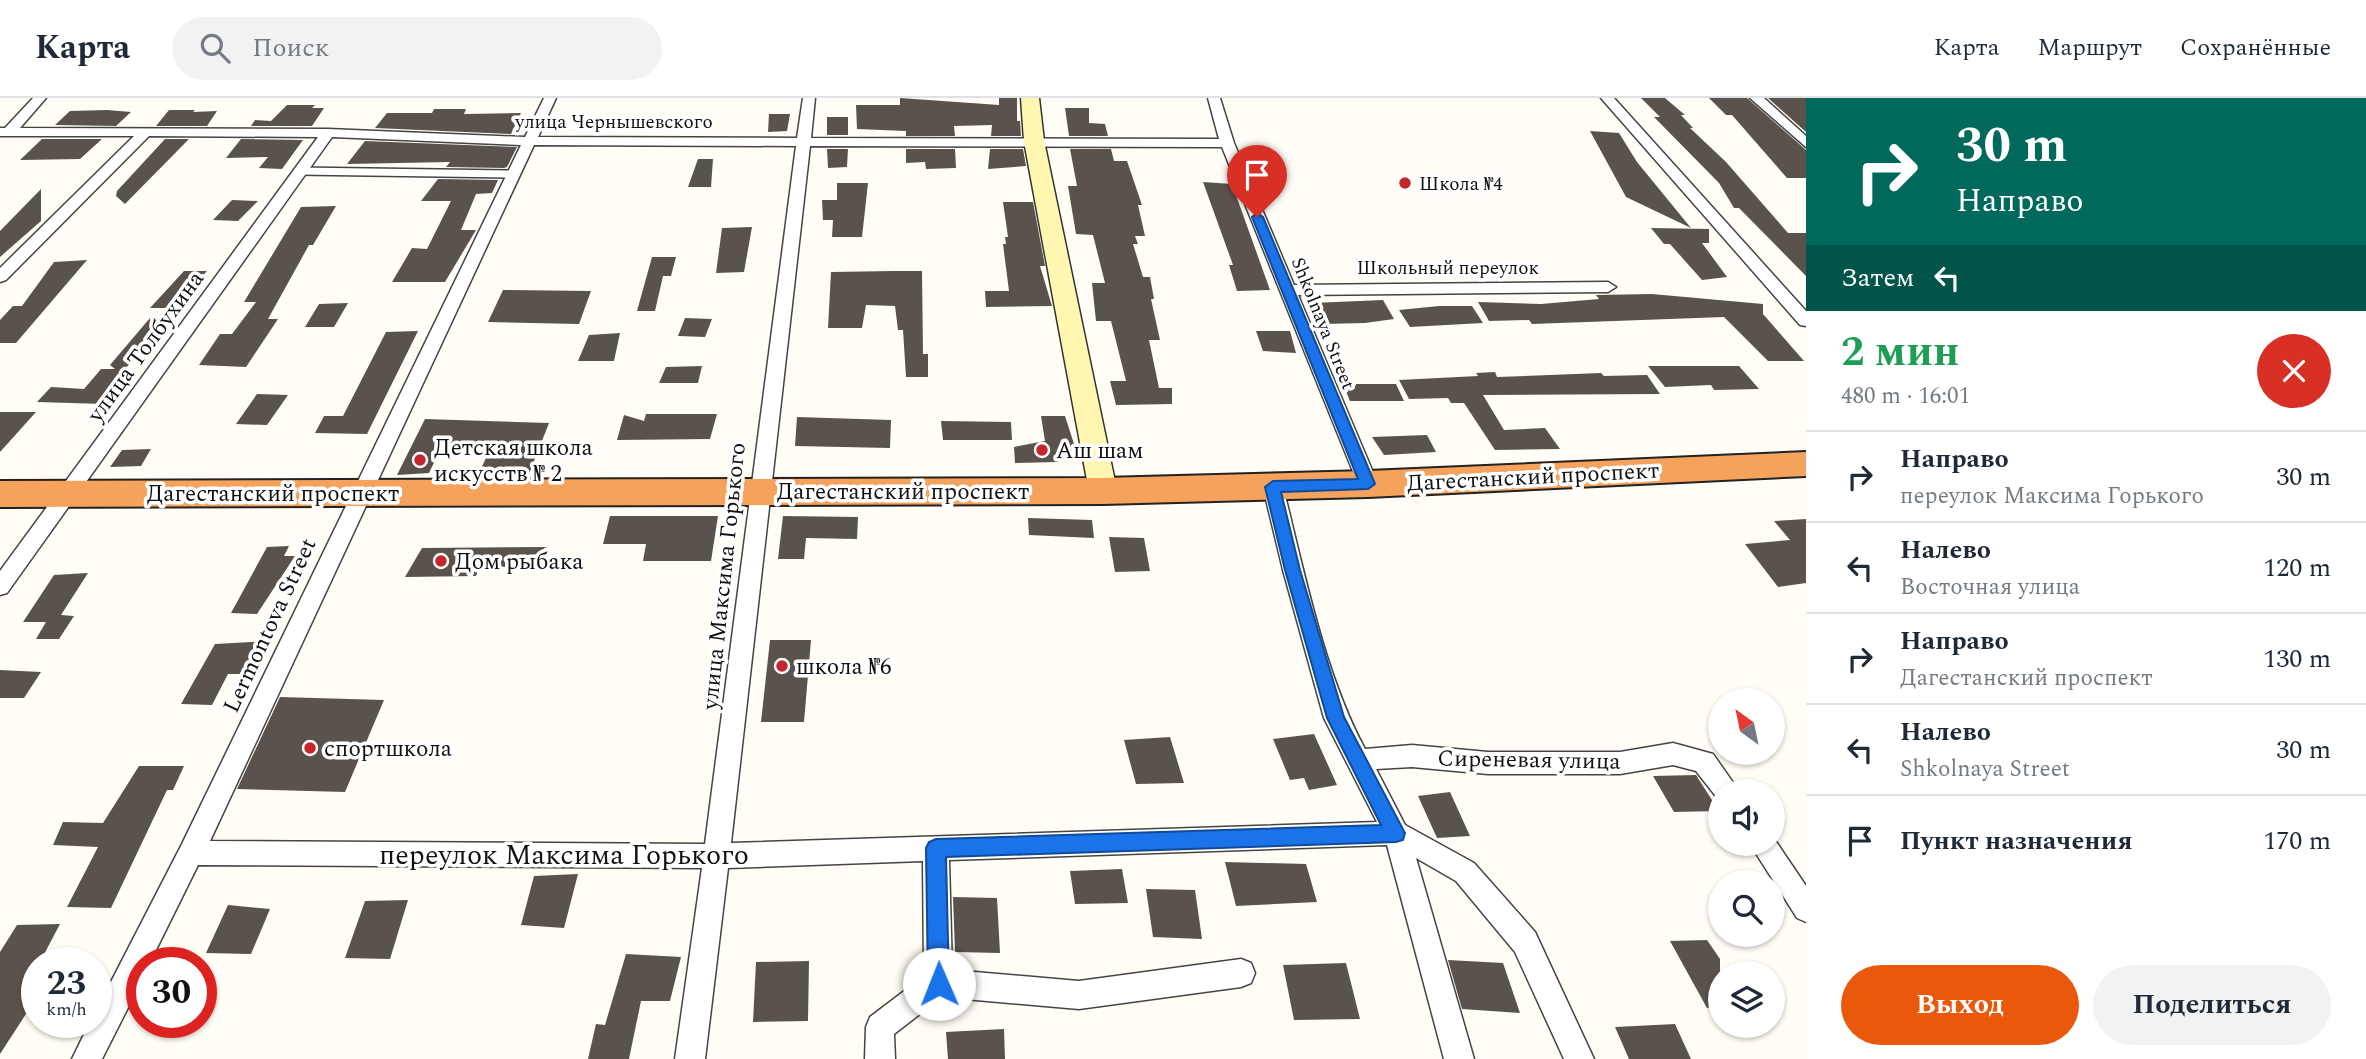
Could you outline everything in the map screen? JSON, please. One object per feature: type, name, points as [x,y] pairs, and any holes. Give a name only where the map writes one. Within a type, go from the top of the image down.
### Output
[{"type":"highway","name":"Дагестанский проспект","points":[[0,494],[1103,491],[1368,484],[1806,464]]},
{"type":"street","points":[[4,132],[40,98]]},
{"type":"street","name":"Lermontova Street","points":[[87,1059],[191,853],[550,98]]},
{"type":"street","name":"улица Максима Горького","points":[[690,1059],[718,856],[758,491],[809,98]]},
{"type":"street","points":[[1030,98],[1034,141],[1103,491]]},
{"type":"street","name":"Shkolnaya Street","points":[[1214,98],[1227,144],[1368,484]]},
{"type":"street","points":[[1607,98],[1806,321]]},
{"type":"street","points":[[1756,98],[1806,143]]},
{"type":"street","points":[[0,277],[147,131]]},
{"type":"street","name":"улица Чернышевского","points":[[4,132],[328,133],[529,141],[803,140],[1227,144]]},
{"type":"street","name":"улица Толбухина","points":[[0,587],[328,133]]},
{"type":"street","name":"Школьный переулок","points":[[1287,290],[1608,287]]},
{"type":"street","points":[[1273,487],[1293,570],[1336,718],[1396,833],[1458,1059]]},
{"type":"street","name":"Сиреневая улица","points":[[1358,760],[1412,756],[1488,763],[1620,763],[1673,754],[1704,762],[1717,779]]},
{"type":"street","points":[[1396,833],[1465,872],[1525,942],[1580,1059]]},
{"type":"street","name":"переулок Максима Горького","points":[[191,853],[718,856],[1396,833]]},
{"type":"street","points":[[936,848],[939,984]]},
{"type":"street","points":[[1771,856],[1806,909]]},
{"type":"street","points":[[880,1059],[880,1027],[939,984],[1079,995],[1241,973]]},
{"type":"lane","points":[[298,171],[513,174]]},
{"type":"building","points":[[900,98],[999,105],[999,98],[1017,98],[1017,121],[1020,121],[1021,136],[991,136],[992,125],[954,126],[955,136],[906,136],[906,131],[857,129],[856,105],[900,105]]},
{"type":"building","points":[[1641,98],[1665,98],[1685,115],[1681,115],[1693,128],[1690,128],[1726,162],[1788,233],[1806,233],[1806,276],[1739,208],[1734,208],[1719,183],[1654,117],[1660,117]]},
{"type":"building","points":[[1709,98],[1747,98],[1806,150],[1806,178],[1787,178],[1732,115],[1726,115]]},
{"type":"building","points":[[1768,98],[1806,98],[1806,132]]},
{"type":"building","points":[[287,105],[315,105],[312,108],[324,108],[312,126],[251,126],[255,120],[271,121]]},
{"type":"building","points":[[1065,108],[1089,108],[1089,123],[1105,124],[1108,136],[1069,136]]},
{"type":"building","points":[[434,109],[466,109],[464,114],[521,113],[511,134],[375,128],[387,113],[432,113]]},
{"type":"building","points":[[169,110],[217,111],[207,126],[156,126]]},
{"type":"building","points":[[70,111],[131,112],[116,126],[55,125]]},
{"type":"building","points":[[769,114],[790,114],[787,131],[768,132]]},
{"type":"building","points":[[827,117],[848,117],[848,135],[827,135]]},
{"type":"building","points":[[1590,131],[1619,133],[1637,162],[1691,228],[1626,197]]},
{"type":"building","points":[[42,139],[102,139],[80,159],[20,160]]},
{"type":"building","points":[[165,139],[189,139],[125,204],[116,196],[117,191]]},
{"type":"building","points":[[241,139],[303,140],[282,169],[259,168],[268,157],[226,158]]},
{"type":"building","points":[[365,141],[517,147],[504,168],[446,167],[450,162],[347,164]]},
{"type":"building","points":[[827,149],[848,149],[847,167],[828,168]]},
{"type":"building","points":[[906,149],[955,149],[956,168],[926,169],[925,162],[906,163]]},
{"type":"building","points":[[990,149],[1023,149],[1026,166],[988,169]]},
{"type":"building","points":[[1070,149],[1111,149],[1114,161],[1127,161],[1142,205],[1138,205],[1145,236],[1135,236],[1138,244],[1133,244],[1143,277],[1150,277],[1154,299],[1151,299],[1160,340],[1149,340],[1159,388],[1172,388],[1172,404],[1116,405],[1110,381],[1126,381],[1111,321],[1096,321],[1092,283],[1105,283],[1093,235],[1076,234],[1068,186],[1077,186]]},
{"type":"building","points":[[698,159],[713,159],[711,187],[688,187]]},
{"type":"building","points":[[438,179],[498,180],[492,193],[476,194],[461,230],[476,230],[445,282],[392,282],[412,248],[427,249],[451,201],[421,201]]},
{"type":"building","points":[[1203,182],[1232,184],[1270,290],[1237,291],[1229,265],[1233,265]]},
{"type":"building","points":[[837,183],[868,183],[862,237],[832,237],[833,220],[823,220],[822,200],[837,200]]},
{"type":"building","points":[[41,189],[41,221],[0,257],[0,231]]},
{"type":"building","points":[[232,200],[258,201],[238,221],[213,220]]},
{"type":"building","points":[[1003,202],[1033,202],[1045,266],[1040,266],[1052,306],[986,307],[985,291],[1009,291],[1003,244],[1006,244],[1005,237],[1008,237]]},
{"type":"building","points":[[336,206],[313,245],[309,245],[268,319],[278,319],[246,367],[199,365],[220,334],[232,334],[256,302],[244,302],[301,207]]},
{"type":"building","points":[[752,227],[744,272],[716,273],[722,228]]},
{"type":"building","points":[[1651,228],[1709,229],[1709,243],[1702,243],[1727,277],[1702,280],[1670,244],[1664,244]]},
{"type":"building","points":[[652,257],[676,257],[671,276],[663,276],[655,311],[637,311]]},
{"type":"building","points":[[87,260],[16,343],[0,343],[0,320],[13,306],[22,306],[54,262]]},
{"type":"building","points":[[184,271],[207,271],[174,308],[150,308]]},
{"type":"building","points":[[922,271],[923,354],[928,354],[928,377],[906,377],[903,330],[898,330],[895,306],[866,305],[862,328],[828,328],[831,272]]},
{"type":"building","points":[[503,290],[591,291],[579,324],[488,322]]},
{"type":"building","points":[[1652,294],[1763,304],[1763,314],[1804,361],[1768,361],[1724,317],[1532,324],[1529,320],[1489,321],[1478,302],[1541,304],[1599,299],[1596,295]]},
{"type":"building","points":[[1383,300],[1394,319],[1365,323],[1323,324],[1312,303]]},
{"type":"building","points":[[348,303],[334,327],[305,327],[319,304]]},
{"type":"building","points":[[1472,306],[1483,323],[1410,327],[1399,310]]},
{"type":"building","points":[[150,318],[171,318],[124,370],[132,371],[104,404],[37,402],[51,387],[84,389],[101,369],[115,369],[110,365]]},
{"type":"building","points":[[685,318],[712,319],[705,337],[678,336]]},
{"type":"building","points":[[418,331],[367,434],[315,433],[324,416],[343,416],[386,332]]},
{"type":"building","points":[[1256,331],[1290,331],[1296,353],[1263,351]]},
{"type":"building","points":[[620,333],[614,361],[578,361],[589,335]]},
{"type":"building","points":[[702,366],[698,383],[659,383],[666,367]]},
{"type":"building","points":[[1648,366],[1739,366],[1759,389],[1714,390],[1711,385],[1665,387]]},
{"type":"building","points":[[1495,372],[1497,377],[1601,373],[1604,376],[1647,375],[1660,394],[1483,395],[1504,430],[1545,428],[1560,449],[1495,450],[1464,403],[1451,403],[1448,398],[1409,399],[1399,380],[1478,376],[1476,373]]},
{"type":"building","points":[[1343,384],[1396,384],[1404,401],[1350,401]]},
{"type":"building","points":[[257,394],[288,395],[267,425],[236,424]]},
{"type":"building","points":[[0,412],[36,412],[0,452]]},
{"type":"building","points":[[646,414],[717,414],[710,439],[617,440],[624,415],[644,421]]},
{"type":"building","points":[[1041,416],[1065,416],[1075,447],[1057,462],[1015,463],[1014,447],[1045,441]]},
{"type":"building","points":[[797,417],[891,420],[890,448],[795,446]]},
{"type":"building","name":"Детская школа искусств № 2","points":[[425,419],[549,423],[529,474],[479,473],[492,445],[442,446],[429,473],[397,475]]},
{"type":"building","points":[[941,421],[1011,422],[1012,440],[943,440]]},
{"type":"building","points":[[1427,435],[1436,452],[1384,455],[1372,437]]},
{"type":"building","points":[[151,449],[141,466],[110,467],[122,450]]},
{"type":"building","points":[[610,516],[718,516],[711,561],[643,561],[646,544],[603,544]]},
{"type":"building","points":[[783,516],[858,517],[857,539],[806,538],[804,559],[778,559]]},
{"type":"building","points":[[1028,518],[1092,520],[1094,538],[1029,535]]},
{"type":"building","points":[[1806,519],[1806,583],[1778,587],[1745,544],[1790,540],[1774,521]]},
{"type":"building","points":[[1109,537],[1144,538],[1150,571],[1115,572]]},
{"type":"building","points":[[289,546],[284,556],[295,556],[257,614],[231,613],[267,547]]},
{"type":"building","points":[[547,547],[543,568],[480,566],[476,576],[405,577],[422,548]]},
{"type":"building","points":[[88,573],[61,615],[74,616],[59,639],[36,639],[46,622],[23,622],[54,575]]},
{"type":"building","points":[[770,640],[811,640],[804,722],[761,722]]},
{"type":"building","points":[[269,641],[252,674],[228,674],[212,705],[181,704],[215,644]]},
{"type":"building","points":[[0,670],[41,672],[24,698],[0,698]]},
{"type":"building","name":"спортшкола","points":[[280,697],[384,700],[345,792],[237,789]]},
{"type":"building","points":[[1314,734],[1337,785],[1309,790],[1304,778],[1290,780],[1273,739]]},
{"type":"building","points":[[1170,737],[1184,783],[1136,784],[1124,740]]},
{"type":"building","points":[[139,766],[184,766],[173,790],[167,790],[111,908],[67,907],[98,847],[53,845],[63,822],[103,823]]},
{"type":"building","points":[[1696,775],[1708,794],[1708,811],[1674,812],[1653,776]]},
{"type":"building","points":[[1450,792],[1470,836],[1437,838],[1418,796]]},
{"type":"building","points":[[1225,862],[1306,864],[1317,902],[1236,906]]},
{"type":"building","points":[[1122,869],[1128,903],[1075,904],[1070,871]]},
{"type":"building","points":[[578,874],[564,928],[521,925],[534,876]]},
{"type":"building","points":[[1146,889],[1195,890],[1202,939],[1153,937]]},
{"type":"building","points":[[953,897],[997,898],[1000,953],[955,952]]},
{"type":"building","points":[[408,900],[390,959],[345,958],[365,901]]},
{"type":"building","points":[[228,905],[270,909],[251,954],[217,953],[217,947],[209,947]]},
{"type":"building","points":[[60,924],[48,947],[21,947],[21,1022],[0,1054],[0,952],[17,925]]},
{"type":"building","points":[[1707,940],[1708,947],[1712,947],[1720,959],[1708,961],[1708,1008],[1707,1008],[1670,941]]},
{"type":"building","points":[[626,954],[681,957],[670,1001],[641,1001],[629,1059],[588,1059],[596,1024],[605,1025]]},
{"type":"building","points":[[1448,960],[1503,963],[1520,1013],[1462,1009]]},
{"type":"building","points":[[809,961],[808,1021],[753,1022],[756,962]]},
{"type":"building","points":[[1346,963],[1360,1019],[1294,1020],[1283,965]]},
{"type":"building","points":[[1675,1024],[1691,1059],[1629,1059],[1615,1027]]},
{"type":"building","points":[[1004,1029],[1005,1059],[948,1059],[946,1032]]},
{"type":"place","name":"Школа №4","points":[[1405,183]]},
{"type":"place","name":"Аш шам","points":[[1042,450]]},
{"type":"place","name":"Детская школа искусств № 2","points":[[420,460]]},
{"type":"place","name":"Дом рыбака","points":[[441,561]]},
{"type":"place","name":"школа №6","points":[[782,666]]},
{"type":"place","name":"спортшкола","points":[[310,748]]},
{"type":"route","points":[[939,984],[936,848],[1396,833],[1336,718],[1293,570],[1273,487],[1368,484],[1257,217]]}]
